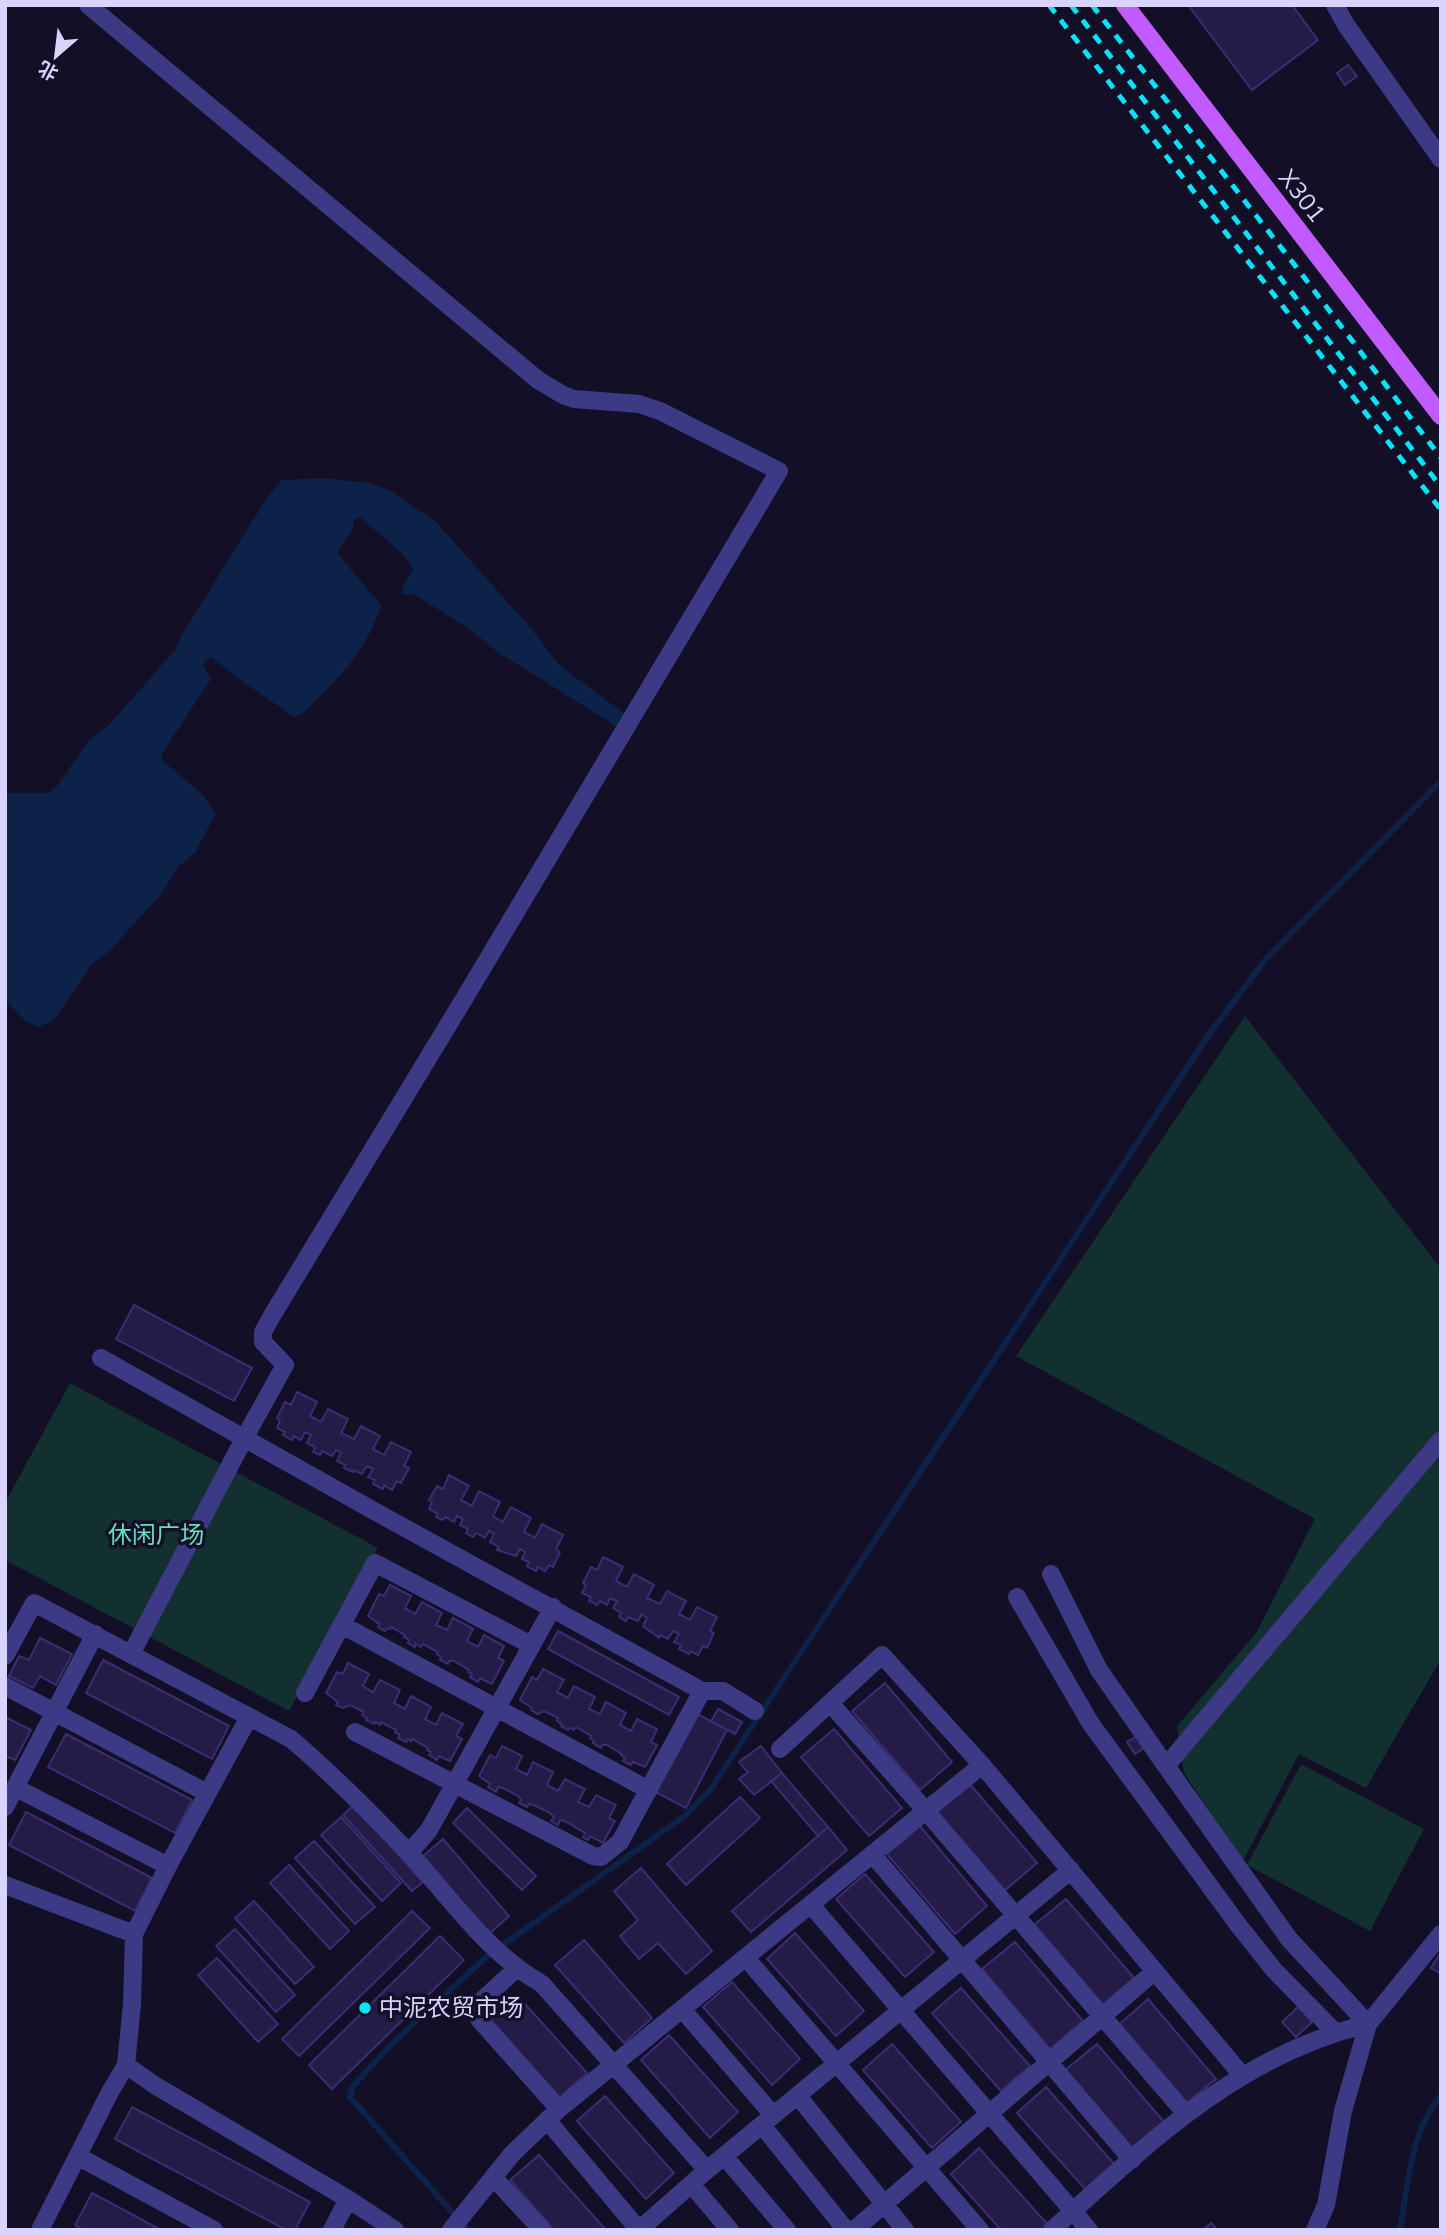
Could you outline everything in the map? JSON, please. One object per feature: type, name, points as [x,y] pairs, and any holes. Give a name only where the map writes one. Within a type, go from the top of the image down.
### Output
[{"type":"main road","name":"X301","points":[[1125,5],[1441,416]]},
{"type":"street","points":[[88,5],[538,380],[563,396],[574,399],[639,404],[660,411],[779,471],[263,1332],[263,1342],[285,1366],[131,1654]]},
{"type":"street","points":[[1335,5],[1346,25],[1441,159]]},
{"type":"street","points":[[101,1358],[702,1691],[723,1691],[755,1711]]},
{"type":"street","points":[[1166,1766],[1441,1440]]},
{"type":"street","points":[[305,1693],[375,1563],[531,1645]]},
{"type":"street","points":[[1051,1574],[1099,1670],[1166,1766],[1289,1939],[1368,2024]]},
{"type":"street","points":[[1017,1597],[1091,1724],[1132,1781],[1274,1970],[1335,2032]]},
{"type":"street","points":[[5,1656],[34,1602],[291,1739],[409,1853],[457,1911],[489,1943],[510,1963],[542,1984],[707,2170]]},
{"type":"street","points":[[409,1853],[429,1830],[553,1607]]},
{"type":"street","points":[[342,1625],[649,1790]]},
{"type":"street","points":[[95,1634],[10,1794],[168,1866]]},
{"type":"street","points":[[780,1749],[882,1655],[982,1765],[1241,2074]]},
{"type":"street","points":[[5,1686],[207,1793]]},
{"type":"street","points":[[355,1732],[593,1856],[601,1857],[620,1842],[702,1691]]},
{"type":"street","points":[[830,1703],[1186,2114]]},
{"type":"street","points":[[40,2230],[126,2065],[132,2004],[134,1934],[249,1717]]},
{"type":"street","points":[[459,2220],[512,2154],[553,2115],[982,1765]]},
{"type":"street","points":[[873,1855],[1132,2160]]},
{"type":"street","points":[[510,1963],[478,2004],[479,2019],[553,2115],[652,2226],[707,2170],[1071,1870]]},
{"type":"street","points":[[5,1885],[134,1934]]},
{"type":"street","points":[[811,1905],[1089,2230]]},
{"type":"street","points":[[1315,2230],[1326,2205],[1343,2111],[1368,2024],[1441,1934]]},
{"type":"street","points":[[746,1958],[980,2230]]},
{"type":"street","points":[[855,2230],[1155,1972]]},
{"type":"street","points":[[682,2009],[768,2120],[846,2230]]},
{"type":"street","points":[[1052,2230],[1186,2114],[1241,2074],[1276,2056],[1335,2032],[1368,2024]]},
{"type":"street","points":[[126,2065],[156,2086],[348,2199],[395,2230]]},
{"type":"street","points":[[798,2095],[905,2230]]},
{"type":"street","points":[[724,2156],[787,2230]]},
{"type":"street","points":[[79,2157],[215,2230]]},
{"type":"street","points":[[493,2177],[542,2230]]},
{"type":"street","points":[[691,2184],[730,2230]]},
{"type":"street","points":[[332,2230],[348,2199]]},
{"type":"green space","points":[[1245,1016],[1441,1269],[1441,1659],[1366,1788],[1299,1754],[1243,1861],[1184,1773],[1177,1726],[1256,1633],[1315,1519],[1016,1356]]},
{"type":"green space","name":"休闲广场","points":[[70,1383],[378,1548],[289,1711],[5,1560],[5,1503]]},
{"type":"green space","points":[[1301,1764],[1424,1829],[1370,1931],[1247,1865]]},
{"type":"water","points":[[323,478],[370,483],[393,492],[436,522],[530,627],[559,665],[626,715],[616,726],[499,653],[468,628],[413,594],[404,595],[402,587],[413,570],[404,555],[361,518],[354,520],[353,529],[337,553],[381,605],[367,638],[349,665],[327,689],[302,714],[294,717],[211,657],[203,664],[211,679],[161,755],[164,762],[200,792],[216,813],[195,853],[179,866],[162,893],[109,952],[93,963],[56,1017],[37,1027],[23,1019],[5,1000],[5,793],[49,793],[57,786],[84,747],[107,727],[175,650],[268,496],[282,480]]},
{"type":"building","points":[[1188,5],[1292,5],[1318,40],[1252,90]]},
{"type":"building","points":[[1348,65],[1357,76],[1345,85],[1337,73]]},
{"type":"building","points":[[134,1305],[252,1368],[234,1401],[116,1339]]},
{"type":"building","points":[[297,1392],[317,1402],[310,1416],[321,1422],[328,1409],[348,1419],[341,1433],[354,1439],[361,1426],[380,1436],[373,1449],[384,1455],[391,1442],[411,1452],[404,1466],[409,1468],[401,1483],[397,1481],[392,1490],[384,1485],[383,1489],[373,1484],[375,1480],[368,1477],[373,1469],[367,1466],[362,1474],[354,1470],[353,1472],[337,1461],[341,1453],[336,1450],[332,1456],[322,1451],[320,1455],[313,1452],[315,1447],[307,1443],[311,1435],[305,1432],[301,1440],[294,1436],[292,1440],[283,1435],[285,1432],[277,1428],[280,1420],[277,1418],[285,1402],[291,1405]]},
{"type":"building","points":[[449,1475],[469,1486],[461,1500],[472,1506],[479,1491],[500,1502],[493,1516],[503,1522],[511,1507],[531,1518],[524,1532],[535,1538],[542,1524],[563,1535],[556,1549],[560,1552],[553,1567],[549,1565],[545,1571],[538,1567],[536,1571],[527,1566],[529,1562],[522,1559],[525,1552],[520,1549],[516,1556],[497,1550],[499,1547],[490,1542],[494,1534],[489,1531],[485,1538],[476,1533],[473,1537],[466,1533],[468,1529],[460,1525],[463,1519],[457,1516],[454,1522],[445,1517],[443,1520],[436,1517],[438,1514],[429,1509],[432,1502],[429,1500],[437,1486],[443,1489]]},
{"type":"building","points":[[603,1557],[623,1567],[616,1581],[627,1587],[634,1574],[654,1585],[647,1598],[660,1604],[667,1591],[686,1601],[679,1614],[690,1620],[697,1607],[717,1617],[710,1631],[714,1633],[707,1648],[703,1646],[698,1655],[690,1651],[689,1654],[679,1649],[681,1645],[674,1642],[679,1634],[673,1631],[668,1639],[660,1635],[659,1638],[643,1626],[647,1618],[642,1614],[638,1621],[628,1617],[626,1621],[619,1617],[621,1613],[613,1608],[617,1601],[610,1598],[607,1605],[600,1601],[597,1605],[589,1601],[591,1597],[582,1593],[586,1585],[583,1583],[591,1567],[597,1570]]},
{"type":"building","points":[[390,1585],[411,1596],[405,1608],[415,1614],[422,1602],[442,1613],[436,1625],[447,1630],[453,1618],[473,1629],[467,1641],[478,1647],[484,1635],[504,1646],[498,1658],[504,1661],[492,1684],[480,1678],[478,1682],[470,1677],[472,1674],[469,1670],[454,1661],[449,1661],[448,1664],[440,1660],[438,1652],[423,1644],[421,1647],[416,1644],[415,1647],[408,1643],[405,1635],[391,1627],[385,1631],[378,1627],[379,1624],[368,1616],[379,1594],[384,1596]]},
{"type":"building","points":[[558,1631],[679,1697],[669,1715],[548,1649]]},
{"type":"building","points":[[40,1638],[72,1654],[56,1685],[40,1676],[33,1688],[9,1676],[19,1656],[29,1660]]},
{"type":"building","points":[[103,1660],[229,1726],[212,1759],[86,1693]]},
{"type":"building","points":[[348,1663],[369,1674],[363,1686],[373,1692],[380,1680],[400,1690],[394,1703],[405,1709],[411,1696],[431,1707],[425,1719],[436,1725],[442,1713],[463,1724],[456,1736],[462,1739],[450,1761],[439,1756],[437,1760],[429,1755],[431,1752],[428,1748],[412,1739],[406,1742],[398,1738],[400,1735],[396,1730],[381,1722],[380,1725],[366,1720],[362,1715],[364,1712],[350,1705],[343,1708],[336,1705],[338,1702],[326,1693],[337,1672],[343,1674]]},
{"type":"building","points":[[543,1669],[564,1680],[557,1692],[568,1698],[574,1686],[595,1697],[589,1709],[600,1714],[606,1702],[626,1713],[620,1725],[631,1731],[637,1719],[657,1729],[651,1742],[657,1745],[645,1767],[623,1761],[625,1758],[622,1754],[607,1745],[602,1745],[601,1748],[593,1743],[591,1736],[576,1727],[574,1730],[568,1730],[561,1726],[558,1718],[544,1711],[538,1714],[520,1700],[532,1677],[537,1680]]},
{"type":"building","points":[[885,1683],[952,1762],[920,1790],[852,1711]]},
{"type":"building","points":[[718,1709],[742,1722],[735,1734],[711,1721]]},
{"type":"building","points":[[694,1712],[727,1730],[686,1808],[652,1790]]},
{"type":"building","points":[[5,1717],[31,1730],[15,1760],[5,1756]]},
{"type":"building","points":[[834,1729],[902,1808],[869,1836],[801,1757]]},
{"type":"building","points":[[66,1734],[192,1800],[175,1833],[48,1767]]},
{"type":"building","points":[[1137,1736],[1144,1748],[1135,1754],[1127,1742]]},
{"type":"building","points":[[502,1746],[522,1756],[516,1769],[527,1775],[533,1762],[553,1772],[547,1785],[558,1791],[565,1779],[585,1789],[578,1802],[589,1807],[596,1795],[616,1805],[609,1818],[615,1821],[603,1843],[590,1836],[588,1840],[583,1837],[585,1833],[565,1821],[560,1820],[558,1825],[551,1821],[554,1817],[550,1813],[534,1805],[529,1804],[527,1807],[519,1803],[521,1800],[518,1796],[503,1788],[498,1787],[496,1792],[488,1787],[490,1784],[479,1776],[490,1755],[496,1758]]},
{"type":"building","points":[[761,1746],[782,1773],[754,1795],[739,1779],[748,1772],[739,1762]]},
{"type":"building","points":[[782,1773],[828,1827],[818,1836],[771,1781]]},
{"type":"building","points":[[969,1783],[1037,1863],[1004,1891],[936,1811]]},
{"type":"building","points":[[740,1797],[760,1818],[686,1885],[667,1864]]},
{"type":"building","points":[[354,1805],[423,1882],[412,1891],[343,1815]]},
{"type":"building","points":[[467,1808],[536,1876],[522,1890],[453,1823]]},
{"type":"building","points":[[26,1812],[152,1878],[135,1911],[9,1845]]},
{"type":"building","points":[[341,1817],[401,1883],[382,1901],[321,1835]]},
{"type":"building","points":[[920,1826],[987,1906],[955,1934],[887,1854]]},
{"type":"building","points":[[828,1827],[847,1850],[751,1932],[732,1911]]},
{"type":"building","points":[[443,1839],[509,1916],[489,1934],[423,1856]]},
{"type":"building","points":[[314,1841],[375,1907],[355,1924],[295,1858]]},
{"type":"building","points":[[289,1865],[349,1931],[330,1949],[270,1883]]},
{"type":"building","points":[[641,1868],[712,1951],[686,1974],[658,1943],[639,1959],[620,1936],[638,1920],[614,1891]]},
{"type":"building","points":[[865,1874],[934,1952],[905,1977],[836,1899]]},
{"type":"building","points":[[1066,1899],[1134,1978],[1101,2006],[1033,1926]]},
{"type":"building","points":[[254,1901],[314,1967],[295,1984],[235,1918]]},
{"type":"building","points":[[412,1911],[430,1928],[299,2056],[282,2039]]},
{"type":"building","points":[[235,1929],[295,1995],[276,2012],[216,1946]]},
{"type":"building","points":[[795,1933],[864,2011],[836,2036],[767,1959]]},
{"type":"building","points":[[440,1936],[464,1960],[332,2089],[309,2065]]},
{"type":"building","points":[[584,1940],[652,2018],[624,2043],[555,1965]]},
{"type":"building","points":[[1015,1942],[1083,2021],[1050,2049],[982,1969]]},
{"type":"building","points":[[1441,1952],[1441,1974],[1431,1968]]},
{"type":"building","points":[[217,1958],[278,2024],[258,2042],[198,1975]]},
{"type":"building","points":[[732,1982],[800,2059],[772,2085],[703,2007]]},
{"type":"building","points":[[961,1988],[1030,2066],[1001,2091],[932,2013]]},
{"type":"building","points":[[518,1996],[587,2073],[558,2099],[489,2021]]},
{"type":"building","points":[[1148,1999],[1216,2079],[1183,2106],[1116,2027]]},
{"type":"building","points":[[1298,2007],[1312,2022],[1296,2037],[1282,2022]]},
{"type":"building","points":[[669,2035],[738,2112],[710,2138],[641,2060]]},
{"type":"building","points":[[892,2044],[961,2122],[932,2148],[863,2070]]},
{"type":"building","points":[[1097,2044],[1165,2123],[1132,2151],[1064,2071]]},
{"type":"building","points":[[1046,2087],[1115,2165],[1086,2190],[1017,2113]]},
{"type":"building","points":[[605,2096],[674,2173],[646,2199],[577,2121]]},
{"type":"building","points":[[132,2107],[310,2202],[295,2230],[286,2230],[115,2139]]},
{"type":"building","points":[[979,2148],[1049,2226],[1044,2230],[1001,2230],[951,2174]]},
{"type":"building","points":[[539,2155],[606,2230],[554,2230],[510,2180]]},
{"type":"building","points":[[92,2193],[161,2230],[84,2230],[75,2225]]},
{"type":"building","points":[[1211,2223],[1218,2230],[1203,2230]]},
{"type":"waterway","points":[[468,2230],[350,2097],[353,2086],[393,2043],[486,1957],[686,1815],[710,1790],[1210,1033],[1266,959],[1441,781]]},
{"type":"waterway","points":[[1400,2230],[1408,2177],[1417,2142],[1431,2110],[1441,2096]]},
{"type":"railway","points":[[1049,5],[1441,510]]},
{"type":"railway","points":[[1071,5],[1441,487]]},
{"type":"railway","points":[[1092,5],[1441,458]]},
{"type":"place","name":"中泥农贸市场","points":[[365,2008]]}]
